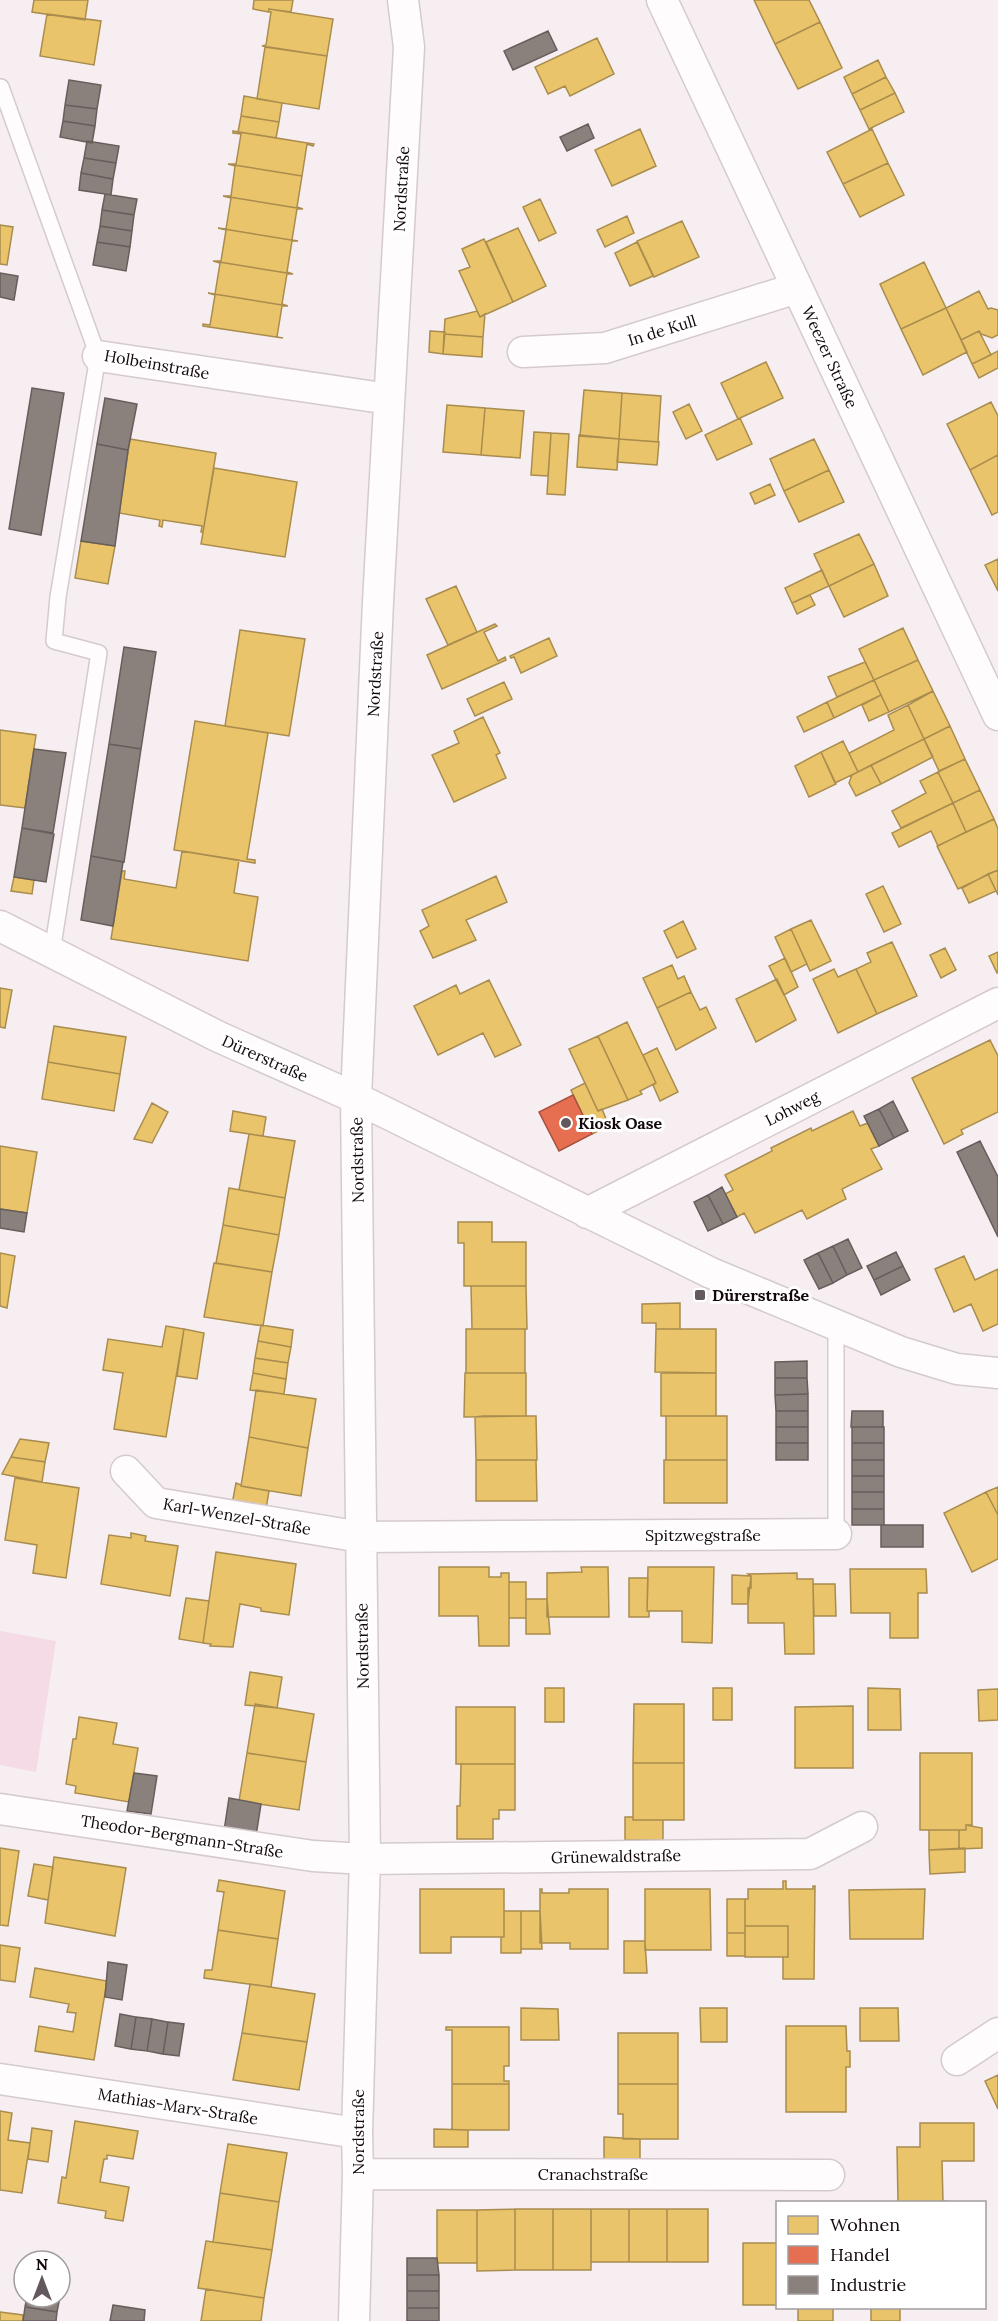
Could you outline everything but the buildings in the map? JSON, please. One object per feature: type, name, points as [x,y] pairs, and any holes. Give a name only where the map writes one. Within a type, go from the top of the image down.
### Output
[{"type":"street","name":"Nordstraße","points":[[354,2321],[365,1859],[356,1098],[377,614],[409,47],[403,0]]},
{"type":"street","name":"Weezer Straße","points":[[662,0],[998,715]]},
{"type":"street","name":"In de Kull","points":[[523,352],[605,348],[797,288]]},
{"type":"street","name":"Holbeinstraße","points":[[98,356],[389,399]]},
{"type":"street","name":"Dürerstraße","points":[[0,926],[219,1037],[356,1098],[711,1273],[902,1352],[957,1369],[998,1373]]},
{"type":"street","name":"Lohweg","points":[[587,1213],[998,1003]]},
{"type":"street","name":"Karl-Wenzel-Straße","points":[[126,1471],[156,1503],[361,1537]]},
{"type":"street","name":"Spitzwegstraße","points":[[361,1537],[836,1534]]},
{"type":"street","name":"Theodor-Bergmann-Straße","points":[[0,1809],[313,1856],[365,1859]]},
{"type":"street","name":"Grünewaldstraße","points":[[365,1859],[810,1854],[862,1827]]},
{"type":"street","points":[[957,2060],[998,2033]]},
{"type":"street","name":"Mathias-Marx-Straße","points":[[0,2079],[357,2133]]},
{"type":"street","name":"Cranachstraße","points":[[358,2174],[829,2175]]},
{"type":"lane","name":"Holbeinstraße","points":[[1,87],[98,356]]},
{"type":"lane","points":[[52,952],[99,653],[54,641],[58,597],[98,356]]},
{"type":"lane","name":"Spitzwegstraße","points":[[836,1326],[836,1534]]},
{"type":"shaded area","points":[[0,1631],[56,1641],[36,1772],[0,1765]]},
{"type":"place","name":"Kiosk Oase","points":[[566,1123]]},
{"type":"place","name":"Dürerstraße","points":[[700,1295]]}]
